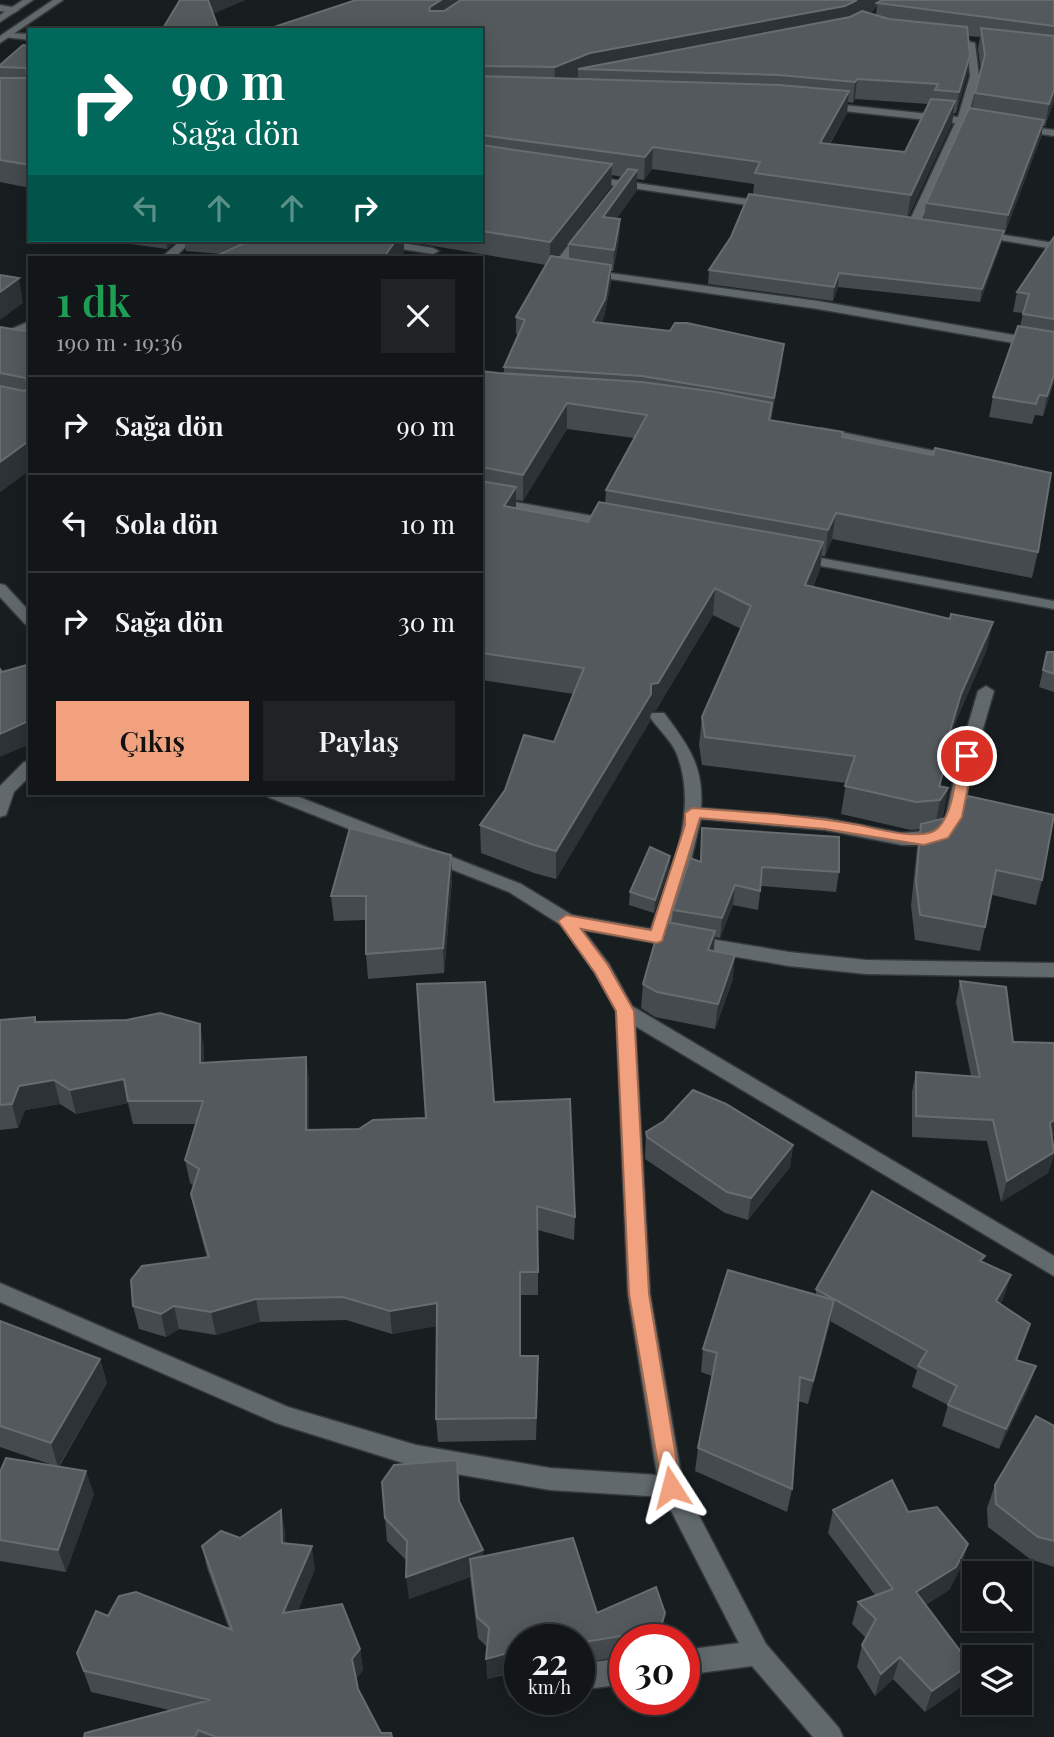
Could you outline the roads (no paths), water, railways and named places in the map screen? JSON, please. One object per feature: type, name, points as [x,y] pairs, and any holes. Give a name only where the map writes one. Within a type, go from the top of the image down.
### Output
[{"type":"street","points":[[0,19],[29,0]]},
{"type":"street","points":[[3,38],[59,0]]},
{"type":"street","points":[[0,8],[14,10]]},
{"type":"street","points":[[3,38],[28,37]]},
{"type":"street","points":[[957,42],[982,45]]},
{"type":"street","points":[[914,224],[939,163],[963,119],[975,83],[977,63],[970,43]]},
{"type":"street","points":[[817,105],[963,119],[1054,133]]},
{"type":"street","points":[[569,176],[783,207]]},
{"type":"street","points":[[613,195],[622,184]]},
{"type":"street","points":[[901,222],[926,226]]},
{"type":"street","points":[[589,226],[556,269],[818,305],[1054,346]]},
{"type":"street","points":[[965,232],[1054,246]]},
{"type":"street","points":[[169,256],[185,242]]},
{"type":"street","points":[[377,242],[433,251]]},
{"type":"street","points":[[0,338],[28,326]]},
{"type":"street","points":[[805,428],[972,463]]},
{"type":"street","points":[[483,500],[631,527]]},
{"type":"street","points":[[782,555],[1054,605]]},
{"type":"street","points":[[0,588],[28,619]]},
{"type":"street","points":[[692,813],[825,824],[902,839],[924,839],[942,834],[954,817],[967,756],[986,691]]},
{"type":"street","points":[[657,937],[693,825],[692,792],[684,752],[658,717]]},
{"type":"street","points":[[0,811],[3,790],[28,768]]},
{"type":"street","points":[[279,795],[515,888],[566,921],[602,969],[625,1011],[639,1294],[671,1487],[757,1653],[830,1737]]},
{"type":"street","points":[[566,921],[789,960],[866,967],[1054,970]]},
{"type":"street","points":[[625,1011],[1054,1267]]},
{"type":"street","points":[[0,1293],[284,1416],[416,1456],[550,1479],[671,1487]]},
{"type":"street","points":[[700,1661],[757,1653]]}]
